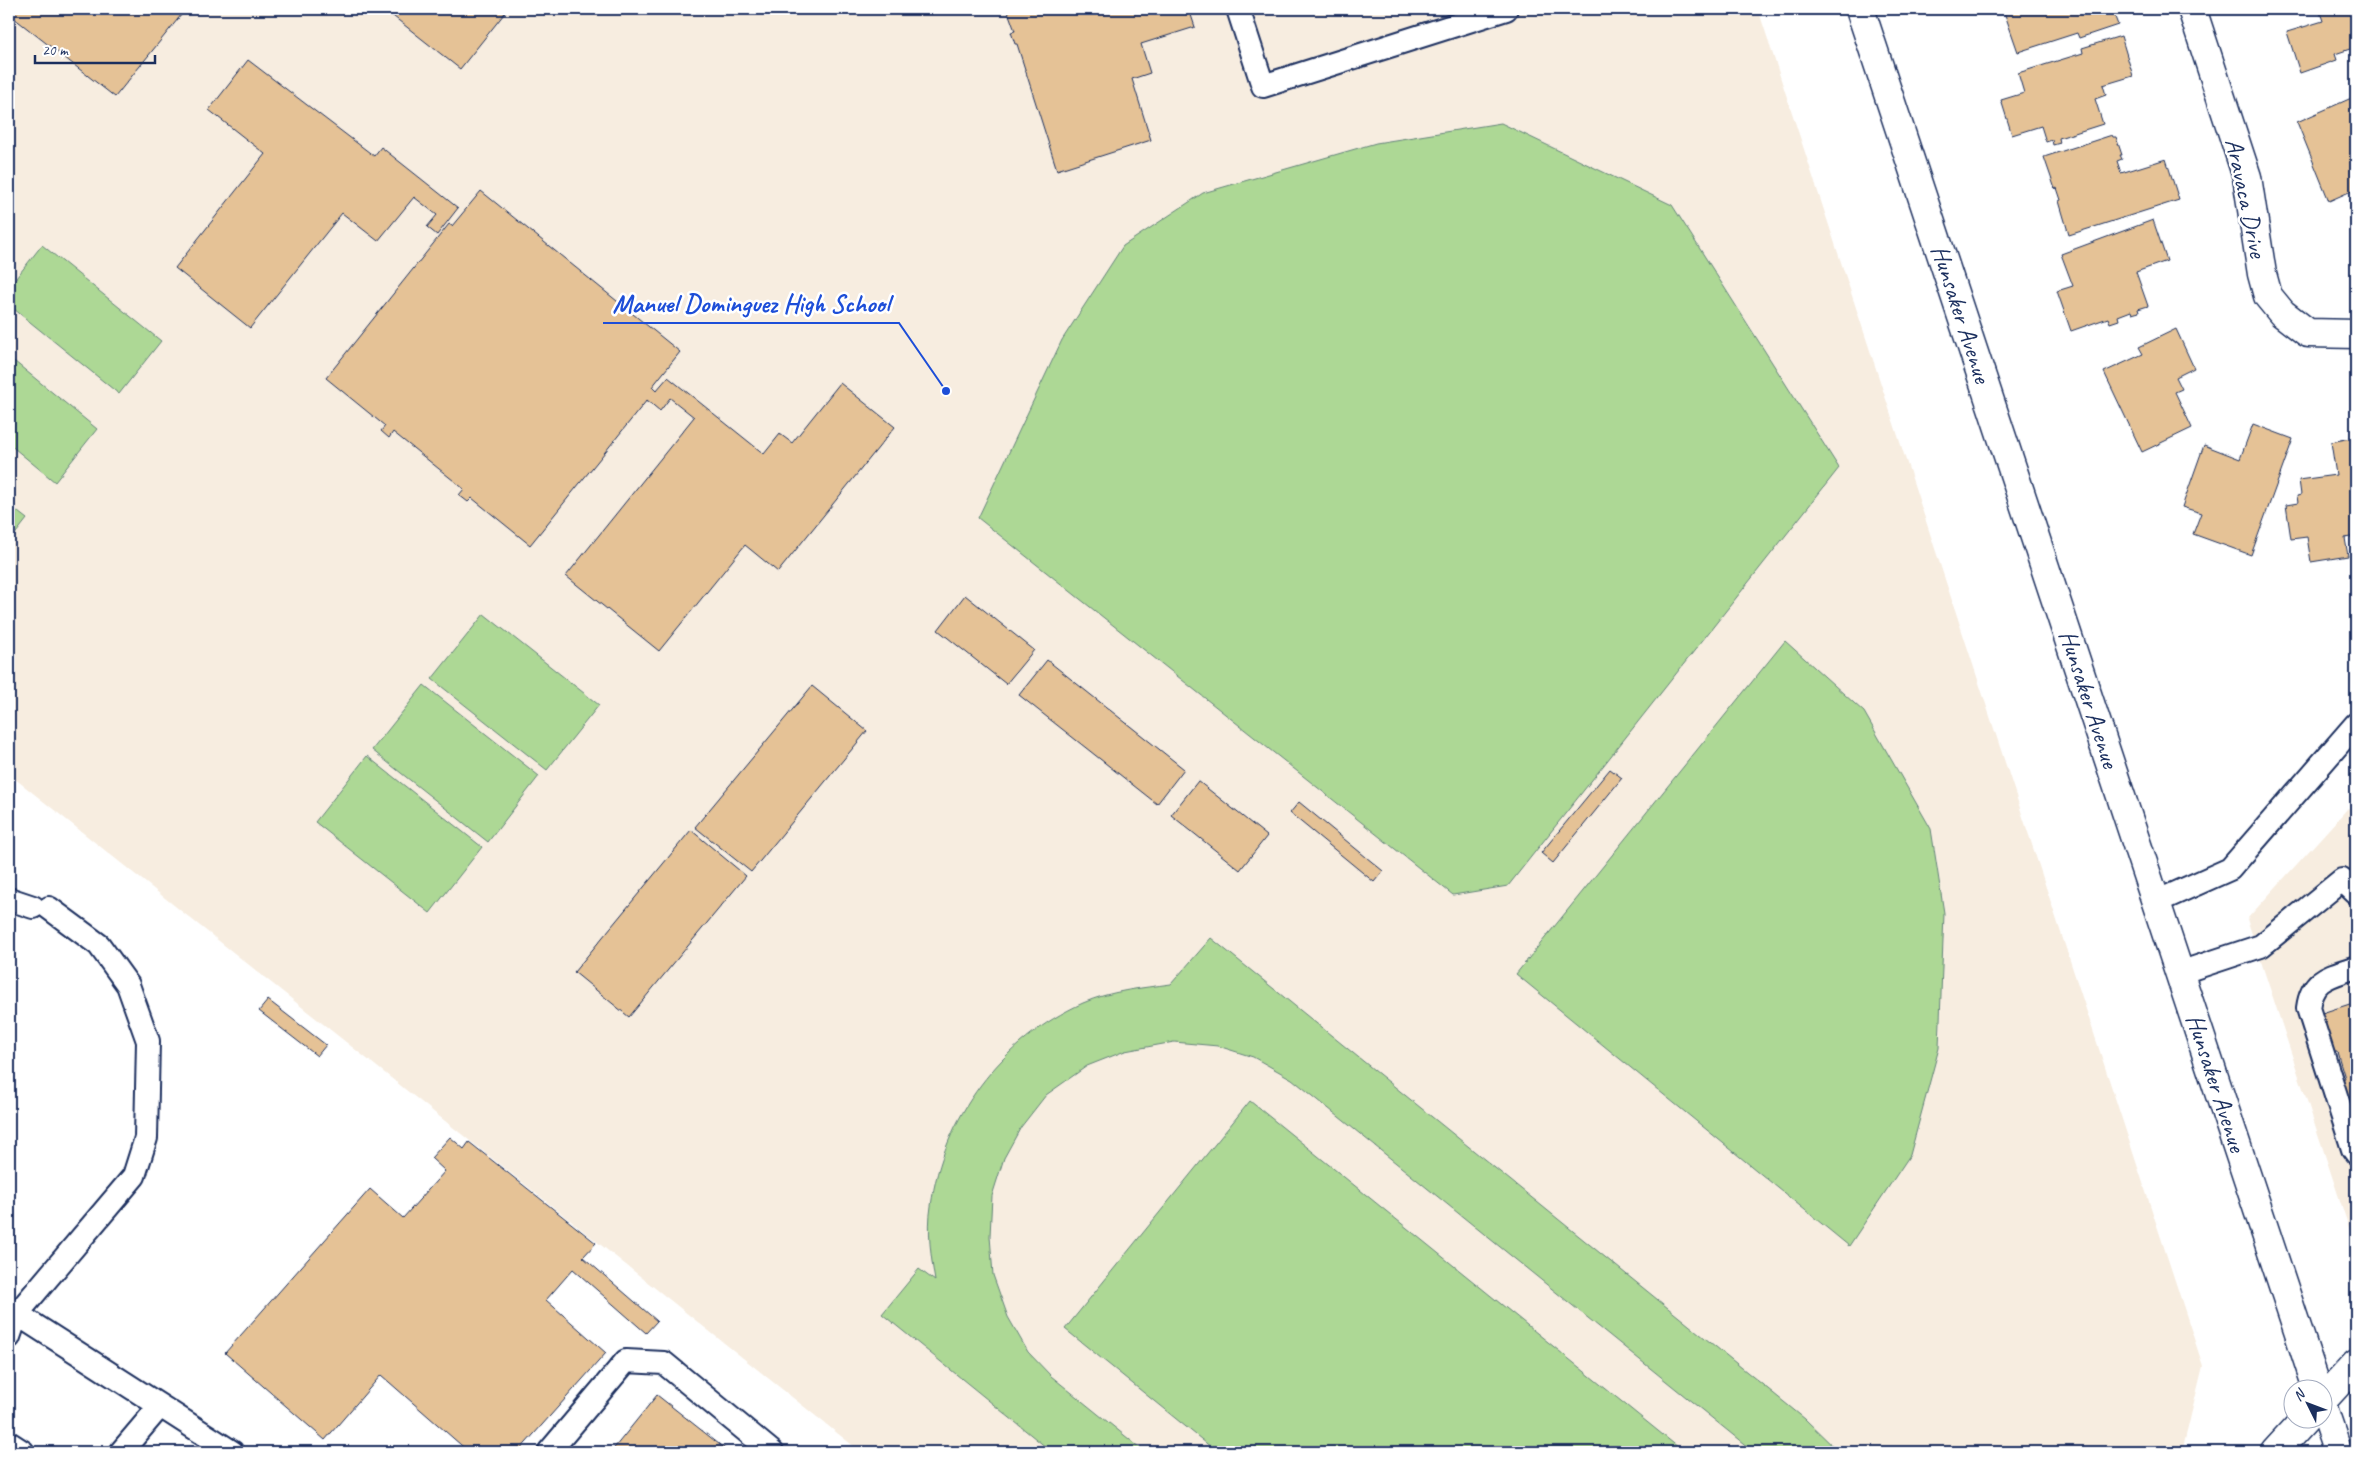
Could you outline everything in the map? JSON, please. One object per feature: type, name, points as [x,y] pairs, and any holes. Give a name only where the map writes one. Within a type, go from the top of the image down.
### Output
[{"type":"street","name":"Hunsaker Avenue","points":[[1860,9],[2314,1378]]},
{"type":"street","name":"Aravaca Drive","points":[[2192,9],[2247,177],[2262,274],[2268,296],[2282,313],[2299,328],[2308,333],[2356,334]]},
{"type":"street","points":[[2332,1392],[2356,1364]]},
{"type":"street","points":[[2275,1452],[2297,1428]]},
{"type":"street","points":[[2330,1428],[2338,1452]]},
{"type":"lane","points":[[1238,9],[1263,86],[1506,9]]},
{"type":"lane","points":[[2156,902],[2230,869],[2356,724]]},
{"type":"lane","points":[[2180,972],[2261,946],[2342,880],[2356,893]]},
{"type":"lane","points":[[9,899],[41,907],[99,944],[128,986],[148,1042],[146,1138],[134,1176],[13,1314],[9,1337]]},
{"type":"lane","points":[[2356,967],[2328,977],[2316,985],[2310,996],[2308,1008],[2353,1149],[2356,1153]]},
{"type":"lane","points":[[13,1314],[232,1452]]},
{"type":"lane","points":[[549,1452],[626,1361],[664,1363],[772,1452]]},
{"type":"lane","points":[[121,1452],[160,1406]]},
{"type":"lane","points":[[9,1443],[23,1452]]},
{"type":"shaded area","points":[[9,9],[1758,9],[2203,1366],[2182,1452],[861,1452],[9,774]]},
{"type":"shaded area","points":[[2348,808],[2356,815],[2356,1249],[2247,919]]},
{"type":"green space","points":[[1501,123],[1672,205],[1839,468],[1508,886],[1453,895],[978,518],[1062,340],[1123,246],[1203,193],[1376,143]]},
{"type":"green space","points":[[42,245],[161,341],[119,394],[9,305],[9,287]]},
{"type":"green space","points":[[9,357],[97,429],[55,482],[9,444]]},
{"type":"green space","points":[[9,505],[27,519],[9,542]]},
{"type":"green space","points":[[484,614],[599,705],[547,770],[432,679]]},
{"type":"green space","points":[[1785,641],[1864,712],[1931,829],[1944,913],[1939,1048],[1910,1155],[1849,1246],[1516,974]]},
{"type":"green space","points":[[424,685],[539,776],[488,842],[372,750]]},
{"type":"green space","points":[[367,756],[482,847],[430,913],[315,822]]},
{"type":"green space","points":[[1211,938],[1805,1419],[1839,1452],[1754,1452],[1292,1079],[1253,1057],[1218,1046],[1174,1042],[1125,1051],[1087,1066],[1046,1095],[1021,1127],[1004,1158],[992,1196],[990,1236],[993,1275],[1008,1317],[1028,1352],[1051,1376],[1145,1452],[1052,1452],[882,1314],[919,1269],[935,1281],[929,1225],[938,1173],[948,1142],[963,1112],[981,1085],[1002,1060],[1026,1038],[1053,1019],[1083,1003],[1115,993],[1171,984]]},
{"type":"green space","points":[[1250,1101],[1684,1452],[1217,1452],[1065,1329]]},
{"type":"building","points":[[9,9],[186,9],[115,97],[14,18]]},
{"type":"building","points":[[384,9],[508,9],[460,69]]},
{"type":"building","points":[[1007,9],[1189,9],[1195,27],[1141,44],[1150,73],[1132,79],[1151,140],[1057,170],[1017,44],[1015,44],[1011,32],[1015,31]]},
{"type":"building","points":[[2003,9],[2112,9],[2118,25],[2079,38],[2077,33],[2018,52]]},
{"type":"building","points":[[2319,9],[2356,9],[2356,47],[2335,54],[2337,60],[2300,73],[2287,32],[2323,21]]},
{"type":"building","points":[[2121,36],[2133,76],[2103,85],[2106,95],[2095,99],[2103,124],[2059,138],[2060,143],[2053,145],[2052,140],[2046,142],[2041,126],[2012,135],[2001,100],[2024,93],[2018,73],[2083,53],[2082,48]]},
{"type":"building","points":[[248,60],[374,156],[381,147],[458,208],[437,235],[427,227],[437,215],[414,197],[378,241],[342,213],[250,328],[175,268],[265,154],[209,110]]},
{"type":"building","points":[[2356,96],[2356,189],[2329,201],[2297,122]]},
{"type":"building","points":[[2112,135],[2116,137],[2122,155],[2120,155],[2122,159],[2117,161],[2121,173],[2166,159],[2179,200],[2069,235],[2059,201],[2061,200],[2057,188],[2055,189],[2044,157]]},
{"type":"building","points":[[481,191],[680,352],[652,387],[656,391],[668,377],[764,454],[780,434],[792,443],[840,383],[895,427],[778,572],[745,545],[659,651],[566,576],[694,417],[670,398],[660,411],[647,400],[530,545],[472,498],[468,502],[459,495],[464,489],[393,432],[389,438],[381,431],[385,426],[326,378],[449,224],[452,226]]},
{"type":"building","points":[[2153,220],[2167,261],[2136,272],[2148,306],[2138,309],[2139,312],[2132,314],[2131,311],[2118,316],[2119,320],[2110,323],[2108,318],[2071,331],[2057,291],[2073,286],[2061,254]]},
{"type":"building","points":[[2176,329],[2194,368],[2176,377],[2182,389],[2175,392],[2192,428],[2142,452],[2104,372],[2143,354],[2139,347]]},
{"type":"building","points":[[2253,424],[2293,439],[2251,555],[2193,534],[2201,513],[2182,507],[2204,445],[2240,459]]},
{"type":"building","points":[[2356,437],[2356,536],[2345,538],[2348,556],[2311,562],[2307,537],[2291,539],[2286,505],[2298,503],[2297,496],[2301,495],[2299,480],[2336,475],[2331,442]]},
{"type":"building","points":[[965,595],[1034,650],[1006,684],[938,630]]},
{"type":"building","points":[[1047,660],[1184,769],[1157,804],[1019,695]]},
{"type":"building","points":[[812,686],[867,731],[751,872],[695,827]]},
{"type":"building","points":[[1610,769],[1622,778],[1553,863],[1541,853]]},
{"type":"building","points":[[1198,781],[1267,836],[1240,870],[1171,815]]},
{"type":"building","points":[[1299,802],[1383,871],[1374,882],[1290,813]]},
{"type":"building","points":[[691,830],[746,876],[629,1017],[574,972]]},
{"type":"building","points":[[268,1000],[326,1045],[317,1056],[259,1011]]},
{"type":"building","points":[[2356,1002],[2356,1121],[2351,1105],[2337,1081],[2345,1078],[2337,1052],[2334,1052],[2329,1035],[2321,1038],[2322,1013]]},
{"type":"building","points":[[450,1137],[464,1149],[469,1142],[596,1243],[583,1257],[657,1321],[646,1333],[573,1269],[546,1300],[606,1353],[518,1452],[469,1452],[381,1375],[325,1440],[225,1353],[370,1189],[403,1218],[445,1171],[431,1158]]},
{"type":"building","points":[[657,1395],[729,1452],[611,1452]]},
{"type":"place","name":"Manuel Dominguez High School","points":[[946,391]]}]
